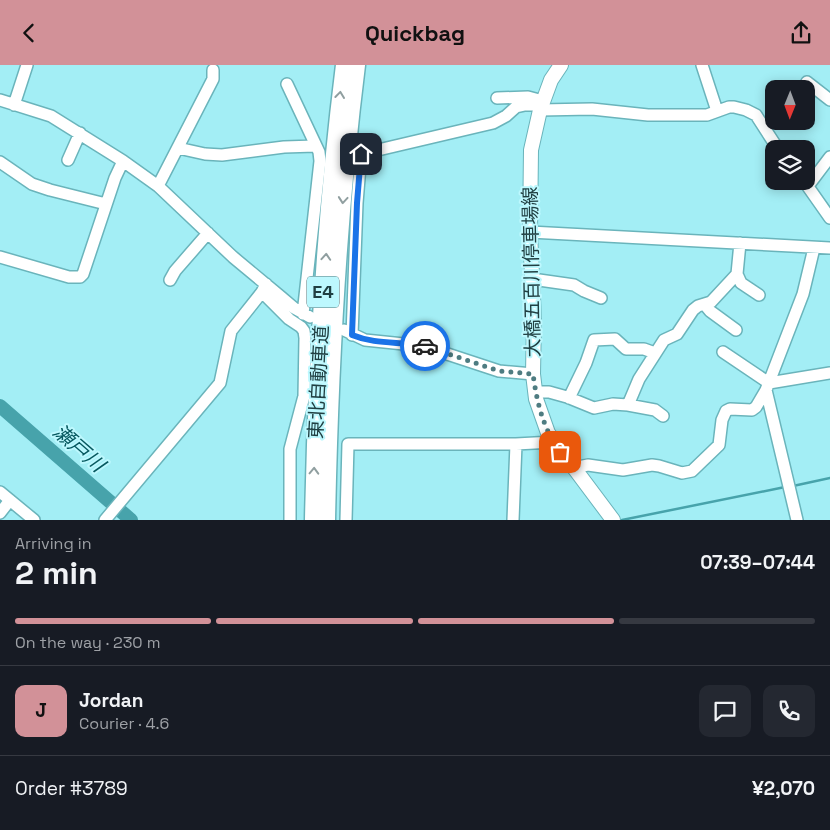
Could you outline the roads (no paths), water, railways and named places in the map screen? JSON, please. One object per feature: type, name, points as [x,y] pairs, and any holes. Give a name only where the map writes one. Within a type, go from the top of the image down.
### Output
[{"type":"highway","name":"東北自動車道","points":[[313,520],[317,389],[329,203],[344,65]]},
{"type":"highway","name":"東北自動車道","points":[[326,520],[336,291],[342,205],[357,65]]},
{"type":"main road","name":"大橋五百川停車場線","points":[[561,65],[551,80],[541,105],[530,150],[530,232],[535,392],[544,423],[553,442],[612,519]]},
{"type":"street","points":[[14,105],[27,65]]},
{"type":"street","points":[[702,65],[717,111]]},
{"type":"street","points":[[158,186],[213,79],[213,70]]},
{"type":"street","points":[[264,288],[307,315],[320,161],[319,152],[287,84]]},
{"type":"street","points":[[815,89],[830,100]]},
{"type":"street","points":[[497,98],[533,97],[541,105]]},
{"type":"street","points":[[0,100],[51,116],[123,161],[158,186],[234,257],[290,319],[304,331],[304,396],[290,449],[290,520]]},
{"type":"street","points":[[533,374],[499,371],[423,346],[365,341],[348,333],[361,154],[493,123],[506,116],[516,107],[525,105],[666,116],[707,115],[734,107],[753,113],[759,118],[772,140]]},
{"type":"street","points":[[68,160],[80,133]]},
{"type":"street","points":[[178,148],[205,154],[222,155],[284,147],[315,146]]},
{"type":"street","points":[[815,174],[830,157]]},
{"type":"street","points":[[0,257],[69,277],[80,277],[83,274],[115,178],[123,161]]},
{"type":"street","points":[[0,162],[32,184],[106,204]]},
{"type":"street","points":[[810,190],[830,218]]},
{"type":"street","points":[[530,232],[830,248]]},
{"type":"street","points":[[170,280],[175,271],[208,233]]},
{"type":"street","points":[[740,243],[737,274],[742,283],[759,295]]},
{"type":"street","points":[[573,468],[588,465],[623,470],[652,465],[682,473],[692,471],[719,445],[722,420],[726,411],[730,409],[752,410],[756,407],[767,386],[803,294],[814,247]]},
{"type":"street","points":[[628,405],[639,379],[664,340],[677,334],[693,310],[714,299],[737,274]]},
{"type":"street","points":[[532,279],[574,285],[601,298]]},
{"type":"street","points":[[112,514],[220,383],[231,331],[264,288]]},
{"type":"street","points":[[705,305],[710,311],[736,330]]},
{"type":"street","points":[[569,397],[586,363],[594,340],[615,339],[626,349],[648,350],[655,353]]},
{"type":"street","points":[[723,352],[767,386],[797,520]]},
{"type":"street","points":[[767,386],[830,373]]},
{"type":"street","points":[[535,392],[549,392],[569,397],[594,408],[613,404],[628,405],[655,410],[663,416]]},
{"type":"street","points":[[346,520],[348,444],[516,444],[553,442]]},
{"type":"street","points":[[512,520],[516,444]]},
{"type":"street","points":[[0,492],[34,520]]},
{"type":"street","points":[[0,513],[10,500]]},
{"type":"waterway","name":"瀬戸川","points":[[0,406],[131,520]]},
{"type":"waterway","points":[[793,486],[830,478]]},
{"type":"waterway","points":[[622,520],[785,487]]}]
